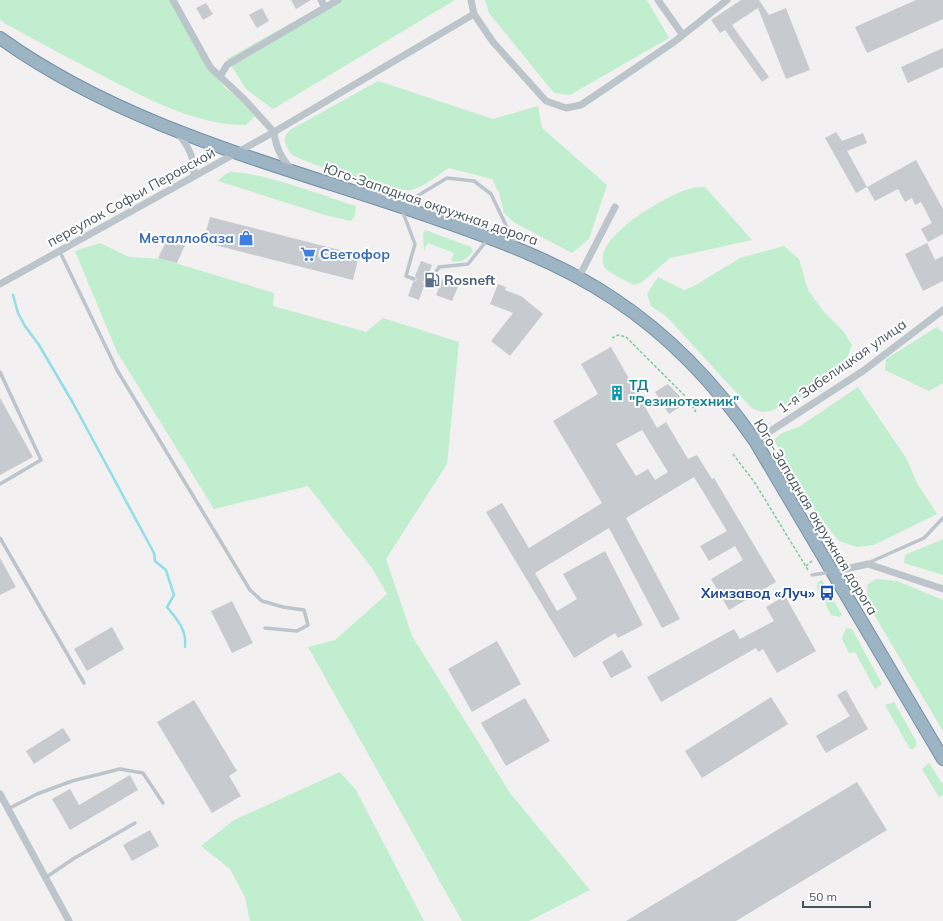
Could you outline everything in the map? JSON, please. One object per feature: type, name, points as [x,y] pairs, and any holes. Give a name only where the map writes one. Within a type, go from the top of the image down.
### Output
[{"type":"highway","name":"Юго-Западная окружная дорога","points":[[0,38],[34,63],[80,89],[134,114],[174,130],[400,206],[490,237],[517,248],[579,278],[614,299],[649,325],[675,347],[724,399],[755,441],[943,759]]},
{"type":"street","points":[[173,0],[210,67],[221,75],[274,132],[276,147],[282,159],[293,171]]},
{"type":"street","points":[[321,0],[325,7]]},
{"type":"street","points":[[221,75],[227,65],[338,0]]},
{"type":"street","points":[[471,0],[474,14],[494,42],[546,101],[566,108],[581,105],[674,42],[682,34],[727,0]]},
{"type":"street","points":[[658,0],[682,34]]},
{"type":"street","name":"переулок Софьи Перовской","points":[[0,284],[60,252],[194,175],[274,132],[474,14]]},
{"type":"street","points":[[174,130],[186,142],[192,156],[194,175]]},
{"type":"street","points":[[579,278],[615,207]]},
{"type":"street","name":"1-я Забелицкая улица","points":[[755,441],[863,371],[943,310]]},
{"type":"street","points":[[832,572],[868,564],[943,589]]},
{"type":"street","points":[[0,794],[69,921]]},
{"type":"lane","points":[[414,279],[406,276],[416,244],[400,206],[447,178],[474,181],[491,194],[517,248]]},
{"type":"lane","points":[[425,283],[428,284],[439,267],[468,264],[490,237]]},
{"type":"lane","points":[[60,252],[117,370],[250,590],[262,601],[283,607],[304,610],[308,625],[297,631],[265,628]]},
{"type":"lane","points":[[0,372],[40,460],[0,484]]},
{"type":"lane","points":[[868,564],[924,538],[943,518]]},
{"type":"lane","points":[[0,538],[84,682]]},
{"type":"lane","points":[[812,575],[832,572]]},
{"type":"lane","points":[[8,809],[37,794],[72,781],[120,769],[143,773],[163,803]]},
{"type":"lane","points":[[45,878],[73,859],[135,824]]},
{"type":"path","points":[[612,338],[618,335],[626,337],[686,397],[696,412]]},
{"type":"path","points":[[733,454],[755,483],[812,575]]},
{"type":"path","points":[[806,566],[811,563],[815,557]]},
{"type":"green space","points":[[0,0],[171,0],[225,88],[246,103],[256,115],[246,125],[228,124],[192,116],[158,103],[4,23],[0,19]]},
{"type":"green space","points":[[332,0],[455,0],[273,109],[246,89],[227,59]]},
{"type":"green space","points":[[485,0],[647,0],[669,38],[570,95],[554,93],[489,13]]},
{"type":"green space","points":[[378,81],[493,119],[538,106],[542,128],[607,185],[589,239],[572,253],[515,223],[504,213],[499,193],[492,179],[449,168],[421,186],[411,190],[402,190],[370,182],[313,164],[291,154],[285,141],[286,135],[290,130]]},
{"type":"green space","points":[[230,172],[245,173],[277,180],[356,206],[355,215],[351,221],[325,215],[218,181]]},
{"type":"green space","points":[[705,187],[752,240],[670,258],[642,282],[634,285],[614,275],[605,268],[603,256],[608,244],[619,231],[650,208],[667,199],[681,192],[694,188]]},
{"type":"green space","points":[[425,230],[471,247],[473,251],[464,260],[455,262],[451,261],[454,253],[428,243],[424,250],[423,234]]},
{"type":"green space","points":[[100,243],[129,257],[162,259],[274,293],[273,306],[366,332],[383,318],[459,342],[447,464],[386,559],[412,636],[510,793],[590,890],[529,921],[462,921],[308,647],[335,640],[387,594],[372,568],[308,486],[214,509],[117,352],[75,251]]},
{"type":"green space","points":[[784,246],[799,259],[808,290],[824,312],[843,331],[852,345],[845,363],[824,382],[789,404],[770,411],[762,412],[753,409],[667,317],[651,306],[647,294],[658,277],[684,290],[694,286],[740,258]]},
{"type":"green space","points":[[937,327],[943,333],[943,383],[929,391],[885,370],[886,359]]},
{"type":"green space","points":[[858,387],[906,458],[918,485],[937,514],[874,545],[857,547],[839,541],[816,512],[774,440],[782,433],[799,427]]},
{"type":"green space","points":[[943,539],[943,575],[904,563],[905,555]]},
{"type":"green space","points":[[876,579],[897,581],[943,600],[943,731],[872,611],[868,600],[867,585]]},
{"type":"green space","points":[[822,580],[842,615],[840,617],[831,615],[817,587],[818,582]]},
{"type":"green space","points":[[846,628],[852,629],[882,684],[875,689],[855,652],[849,653],[842,639]]},
{"type":"green space","points":[[894,702],[916,741],[917,745],[913,749],[910,749],[885,705]]},
{"type":"green space","points":[[929,763],[943,785],[943,795],[939,797],[922,769]]},
{"type":"green space","points":[[340,772],[356,790],[424,921],[250,921],[245,897],[230,869],[201,846],[234,820]]},
{"type":"building","points":[[291,0],[311,0],[296,9]]},
{"type":"building","points":[[741,0],[759,0],[769,15],[786,8],[810,70],[786,79],[758,8],[732,25],[769,77],[762,82],[725,30],[720,33],[711,20]]},
{"type":"building","points":[[916,0],[943,0],[943,19],[867,53],[855,27]]},
{"type":"building","points":[[206,3],[213,14],[203,20],[196,8]]},
{"type":"building","points":[[262,8],[269,21],[257,28],[249,15]]},
{"type":"building","points":[[943,48],[943,67],[908,83],[901,67]]},
{"type":"building","points":[[836,132],[842,141],[863,133],[867,143],[847,151],[867,187],[856,193],[825,138]]},
{"type":"building","points":[[916,160],[943,209],[943,234],[928,242],[921,229],[932,223],[921,202],[915,205],[912,198],[905,202],[898,189],[875,201],[867,187]]},
{"type":"building","points":[[210,217],[359,255],[353,280],[203,242]]},
{"type":"building","points":[[168,238],[185,245],[177,263],[158,258]]},
{"type":"building","points":[[927,243],[935,260],[943,256],[943,281],[923,291],[905,254]]},
{"type":"building","points":[[421,261],[432,265],[426,280],[422,282],[424,286],[419,300],[408,296],[413,282],[417,280],[415,276]]},
{"type":"building","points":[[443,278],[459,284],[452,301],[436,295]]},
{"type":"building","points":[[498,284],[506,287],[505,290],[521,296],[543,314],[510,356],[491,341],[513,313],[490,304]]},
{"type":"building","points":[[611,347],[657,428],[666,422],[688,459],[697,455],[712,479],[714,478],[776,582],[729,610],[711,579],[743,560],[735,546],[709,561],[700,546],[727,531],[694,477],[626,518],[680,619],[662,628],[609,528],[535,573],[557,611],[577,599],[563,574],[605,551],[643,625],[618,638],[615,633],[574,658],[486,512],[502,503],[529,548],[602,503],[553,421],[598,394],[581,364]],"holes":[[[642,430],[668,472],[655,480],[648,469],[636,476],[616,444]]]},
{"type":"building","points":[[668,384],[686,403],[669,414],[655,392]]},
{"type":"building","points":[[0,398],[33,457],[0,475]]},
{"type":"building","points":[[0,558],[16,587],[0,595]]},
{"type":"building","points":[[785,596],[816,651],[777,673],[763,649],[758,652],[756,648],[661,702],[647,677],[734,629],[740,639],[774,621],[766,607]]},
{"type":"building","points":[[232,601],[253,643],[232,653],[211,611]]},
{"type":"building","points":[[112,627],[124,649],[87,671],[74,649]]},
{"type":"building","points":[[497,641],[521,684],[472,712],[448,669]]},
{"type":"building","points":[[622,650],[632,667],[611,678],[602,662]]},
{"type":"building","points":[[846,690],[868,729],[826,753],[816,736],[850,716],[837,695]]},
{"type":"building","points":[[771,697],[788,724],[702,778],[685,751]]},
{"type":"building","points":[[525,698],[550,741],[506,766],[481,723]]},
{"type":"building","points":[[194,700],[237,771],[229,776],[241,796],[212,813],[157,722]]},
{"type":"building","points":[[63,728],[71,740],[34,764],[26,751]]},
{"type":"building","points":[[130,775],[138,790],[70,830],[52,799],[70,789],[79,805]]},
{"type":"building","points":[[857,782],[887,830],[736,921],[626,921]]},
{"type":"building","points":[[150,830],[159,846],[132,861],[123,845]]},
{"type":"waterway","points":[[13,295],[18,313],[25,326],[39,345],[73,403],[154,553],[155,561],[166,570],[174,595],[167,607],[178,620],[183,630],[185,647]]},
{"type":"place","name":"Металлобаза","points":[[246,238]]},
{"type":"place","name":"Светофор","points":[[308,254]]},
{"type":"place","name":"Rosneft","points":[[432,280]]},
{"type":"place","name":"ТД \"Резинотехник\"","points":[[617,393]]},
{"type":"place","name":"Химзавод «Луч»","points":[[827,593]]}]
